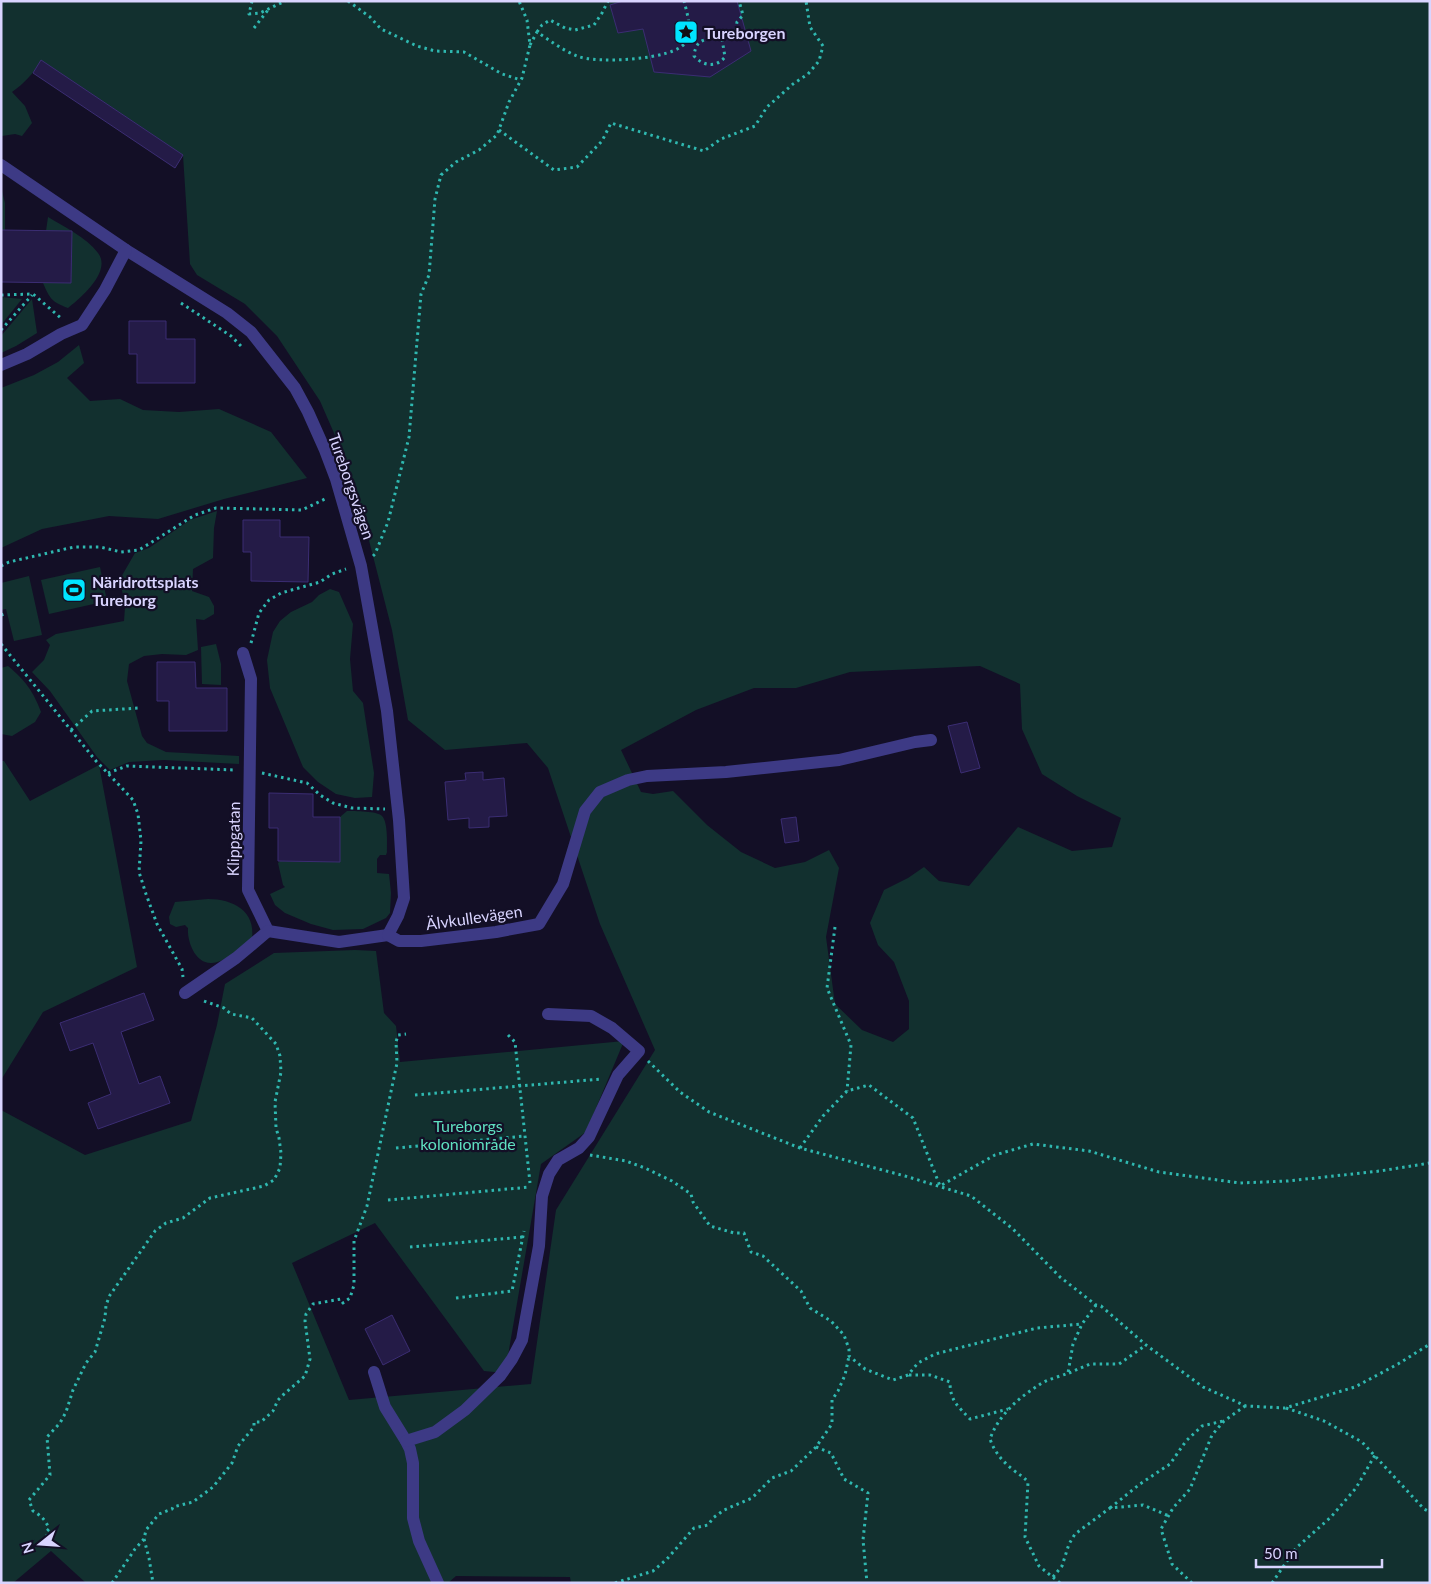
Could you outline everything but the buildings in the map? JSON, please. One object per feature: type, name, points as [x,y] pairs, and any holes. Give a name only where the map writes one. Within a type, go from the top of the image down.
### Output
[{"type":"street","name":"Tureborgsvägen","points":[[1,165],[126,250],[227,313],[251,332],[294,388],[325,450],[336,479],[361,566],[388,710],[399,820],[404,898],[398,916],[388,935]]},
{"type":"street","points":[[1,365],[27,354],[61,334],[82,325],[105,290],[126,250]]},
{"type":"street","name":"Klippgatan","points":[[246,651],[251,679],[248,890],[268,931]]},
{"type":"street","name":"Älvkullevägen","points":[[388,935],[399,941],[421,941],[496,932],[539,924],[563,884],[584,810],[600,792],[628,780],[647,776],[726,772],[840,760],[931,740]]},
{"type":"street","points":[[185,994],[236,958],[268,931],[339,942],[388,935]]},
{"type":"street","points":[[406,1441],[435,1432],[465,1410],[500,1376],[512,1360],[522,1340],[539,1246],[542,1196],[549,1174],[558,1160],[579,1148],[589,1137],[618,1075],[639,1051],[612,1028],[591,1016],[548,1014]]},
{"type":"street","points":[[374,1372],[385,1407],[406,1441],[413,1463],[413,1518],[419,1540],[438,1583]]},
{"type":"path","points":[[252,1],[249,14],[260,13],[285,1]]},
{"type":"path","points":[[348,1],[382,28],[416,46],[435,51],[464,52],[502,74],[521,80]]},
{"type":"path","points":[[518,1],[527,20],[530,45]]},
{"type":"path","points":[[361,566],[376,554],[388,522],[409,437],[421,294],[429,275],[435,199],[442,175],[456,162],[479,150],[497,135],[509,102],[521,80],[530,45],[542,25],[550,20],[565,28],[575,30],[594,25],[608,1]]},
{"type":"path","points":[[537,32],[578,57],[604,60],[646,58],[681,48],[686,41],[689,33],[684,1]]},
{"type":"path","points":[[722,39],[726,57],[718,63],[712,65],[700,62],[694,56],[695,48],[708,38],[730,38],[735,34],[737,22],[743,15],[739,1]]},
{"type":"path","points":[[499,130],[554,170],[576,167],[602,141],[611,123],[704,151],[721,139],[755,126],[767,107],[793,84],[808,74],[819,61],[823,46],[810,27],[806,1]]},
{"type":"path","points":[[254,28],[270,8]]},
{"type":"path","points":[[1,295],[33,294],[63,320]]},
{"type":"path","points":[[1,330],[33,294]]},
{"type":"path","points":[[177,301],[231,336],[247,351]]},
{"type":"path","points":[[326,492],[330,506]]},
{"type":"path","points":[[1,566],[9,562],[74,546],[100,547],[121,552],[139,550],[195,515],[216,508],[302,510],[327,498]]},
{"type":"path","points":[[345,561],[349,578]]},
{"type":"path","points":[[246,651],[259,613],[269,600],[281,593],[320,582],[332,574],[346,569]]},
{"type":"path","points":[[1,615],[7,613]]},
{"type":"path","points":[[1,644],[96,761],[133,800],[138,814],[141,841],[139,872],[157,924],[182,969],[185,994],[224,1008],[231,1014],[252,1018],[276,1044],[280,1056],[281,1072],[275,1102],[276,1128],[281,1154],[280,1168],[274,1180],[264,1186],[210,1198],[183,1218],[166,1223],[155,1231],[110,1295],[95,1352],[86,1363],[60,1423],[47,1438],[50,1475],[30,1500],[33,1511],[40,1515],[47,1524],[49,1529],[46,1532],[50,1543]]},
{"type":"path","points":[[71,730],[92,711],[139,708]]},
{"type":"path","points":[[108,773],[127,766],[250,771],[307,783],[320,795],[333,803],[352,808],[386,807],[387,816]]},
{"type":"path","points":[[835,927],[827,988],[851,1045],[847,1091]]},
{"type":"path","points":[[153,1583],[144,1539],[146,1530],[159,1514],[172,1509],[173,1506],[193,1502],[213,1487],[232,1463],[238,1446],[254,1428],[254,1422],[261,1422],[273,1411],[278,1400],[305,1376],[310,1359],[305,1320],[306,1314],[313,1304],[341,1299],[343,1303],[350,1298],[354,1285],[354,1241],[367,1206],[397,1063],[396,1042],[398,1035],[406,1034]]},
{"type":"path","points":[[508,1035],[515,1042],[530,1193]]},
{"type":"path","points":[[639,1051],[680,1092],[709,1112],[800,1148],[971,1196],[1013,1230],[1060,1278],[1101,1306],[1146,1345],[1203,1387],[1246,1406],[1285,1408],[1324,1421],[1362,1442],[1424,1509],[1430,1512]]},
{"type":"path","points":[[415,1095],[605,1079]]},
{"type":"path","points":[[800,1148],[823,1116],[847,1091],[869,1085],[913,1118],[940,1186]]},
{"type":"path","points":[[396,1148],[524,1136]]},
{"type":"path","points":[[940,1186],[995,1155],[1033,1144],[1089,1152],[1159,1172],[1240,1183],[1288,1181],[1380,1171],[1430,1163]]},
{"type":"path","points":[[583,1154],[626,1161],[663,1177],[691,1194],[693,1202],[710,1226],[734,1234],[744,1233],[751,1252],[763,1256],[801,1291],[810,1308],[831,1321],[844,1335],[849,1349],[845,1375],[832,1400],[832,1424],[816,1447],[791,1471],[772,1478],[752,1498],[724,1510],[713,1518],[708,1525],[694,1528],[667,1559],[653,1571],[616,1583]]},
{"type":"path","points":[[388,1200],[530,1186]]},
{"type":"path","points":[[456,1298],[512,1291],[525,1228]]},
{"type":"path","points":[[410,1248],[522,1237]]},
{"type":"path","points":[[1068,1373],[1073,1344],[1082,1324],[1096,1304]]},
{"type":"path","points":[[908,1376],[918,1363],[935,1354],[1037,1328],[1082,1324]]},
{"type":"path","points":[[1285,1408],[1355,1387],[1430,1344]]},
{"type":"path","points":[[1060,1583],[1039,1566],[1025,1537],[1028,1482],[1023,1475],[1013,1470],[1001,1458],[993,1447],[990,1439],[993,1428],[1008,1408],[1040,1384],[1090,1364],[1119,1364],[1146,1345]]},
{"type":"path","points":[[849,1356],[865,1369],[893,1380],[908,1376],[930,1375],[950,1382],[950,1394],[954,1402],[970,1419],[1008,1408]]},
{"type":"path","points":[[1192,1583],[1172,1564],[1161,1529],[1173,1508],[1190,1489],[1212,1435],[1224,1421],[1246,1406]]},
{"type":"path","points":[[1053,1577],[1062,1566],[1076,1534],[1140,1484],[1170,1464],[1186,1441],[1202,1426],[1224,1421]]},
{"type":"path","points":[[816,1447],[831,1453],[844,1479],[868,1493],[863,1540],[868,1583]]},
{"type":"path","points":[[1272,1583],[1296,1548],[1331,1517],[1356,1488],[1375,1455]]},
{"type":"path","points":[[1110,1508],[1143,1505],[1169,1516]]},
{"type":"path","points":[[112,1583],[144,1539]]},
{"type":"green space","name":"Tureborgs koloniområde","points":[[1,1],[1430,1],[1430,1583],[571,1583],[570,1577],[456,1576],[448,1583],[86,1583],[51,1551],[13,1583],[1,1583],[1,1110],[85,1155],[191,1121],[217,1025],[225,984],[274,953],[376,951],[384,1013],[396,1026],[400,1062],[624,1041],[586,1132],[541,1164],[505,1373],[484,1371],[375,1223],[292,1263],[349,1400],[531,1384],[556,1210],[655,1050],[600,924],[548,768],[527,743],[445,750],[408,720],[392,630],[364,521],[344,456],[320,401],[277,336],[245,304],[197,275],[190,264],[183,155],[42,61],[28,78],[12,92],[25,106],[32,123],[22,136],[15,134],[2,136],[1,139]],"holes":[[[980,666],[1020,684],[1022,729],[1042,774],[1077,796],[1121,818],[1112,847],[1072,851],[1018,827],[969,886],[939,881],[924,867],[908,878],[884,890],[870,923],[878,945],[894,962],[909,1001],[909,1029],[893,1042],[862,1030],[835,1004],[826,937],[839,868],[829,850],[805,862],[775,868],[741,852],[707,825],[673,791],[653,794],[641,792],[621,750],[696,710],[754,688],[796,688],[850,672]]]},
{"type":"green space","points":[[1,187],[5,203],[5,230],[1,230]]},
{"type":"green space","points":[[48,217],[87,242],[98,253],[101,260],[101,268],[93,284],[68,308],[52,299],[43,283],[71,283],[46,231]]},
{"type":"green space","points":[[1,297],[22,299],[1,325]]},
{"type":"green space","points":[[32,299],[37,333],[1,353],[1,336]]},
{"type":"green space","points":[[79,345],[84,363],[67,378],[90,401],[120,399],[143,410],[179,412],[219,409],[271,432],[307,478],[224,499],[158,519],[109,516],[42,529],[1,548],[1,388],[34,375],[58,362]]},
{"type":"green space","points":[[217,511],[214,528],[213,558],[193,569],[192,591],[209,597],[214,606],[214,614],[204,620],[196,619],[198,650],[186,655],[162,654],[144,656],[129,664],[127,681],[142,736],[147,743],[166,752],[239,756],[239,764],[164,760],[129,762],[110,770],[97,757],[50,691],[32,672],[44,660],[50,645],[46,640],[56,634],[124,621],[125,607],[120,579],[135,553],[149,548],[190,520]]},
{"type":"green space","name":"Näridrottsplats Tureborg","points":[[100,567],[107,601],[49,614],[41,580]]},
{"type":"green space","points":[[29,576],[42,635],[14,641],[6,609],[1,610],[1,583]]},
{"type":"green space","points":[[330,589],[339,592],[353,624],[350,659],[353,691],[363,703],[374,773],[372,797],[355,798],[336,794],[318,782],[303,767],[270,688],[267,660],[273,632],[280,621],[291,612],[312,602],[319,595]]},
{"type":"green space","points":[[216,644],[221,664],[221,685],[202,684],[201,647]]},
{"type":"green space","points":[[8,666],[28,686],[41,712],[35,722],[12,736],[1,734],[1,668]]},
{"type":"green space","points":[[1,761],[4,761],[30,801],[99,765],[137,967],[43,1012],[1,1080]]},
{"type":"green space","points":[[347,811],[376,813],[384,819],[387,833],[387,852],[386,855],[380,855],[377,859],[377,873],[389,874],[391,893],[390,913],[386,918],[363,929],[333,930],[311,924],[285,913],[275,905],[270,894],[285,887],[278,863],[280,861],[340,862],[340,817]]},
{"type":"green space","points":[[208,899],[226,901],[241,908],[250,921],[252,929],[252,939],[227,958],[212,963],[201,960],[193,951],[188,928],[185,925],[176,927],[170,924],[169,917],[175,902]]},
{"type":"place","name":"Tureborgen","points":[[686,32]]},
{"type":"place","name":"Näridrottsplats Tureborg","points":[[74,590]]}]
